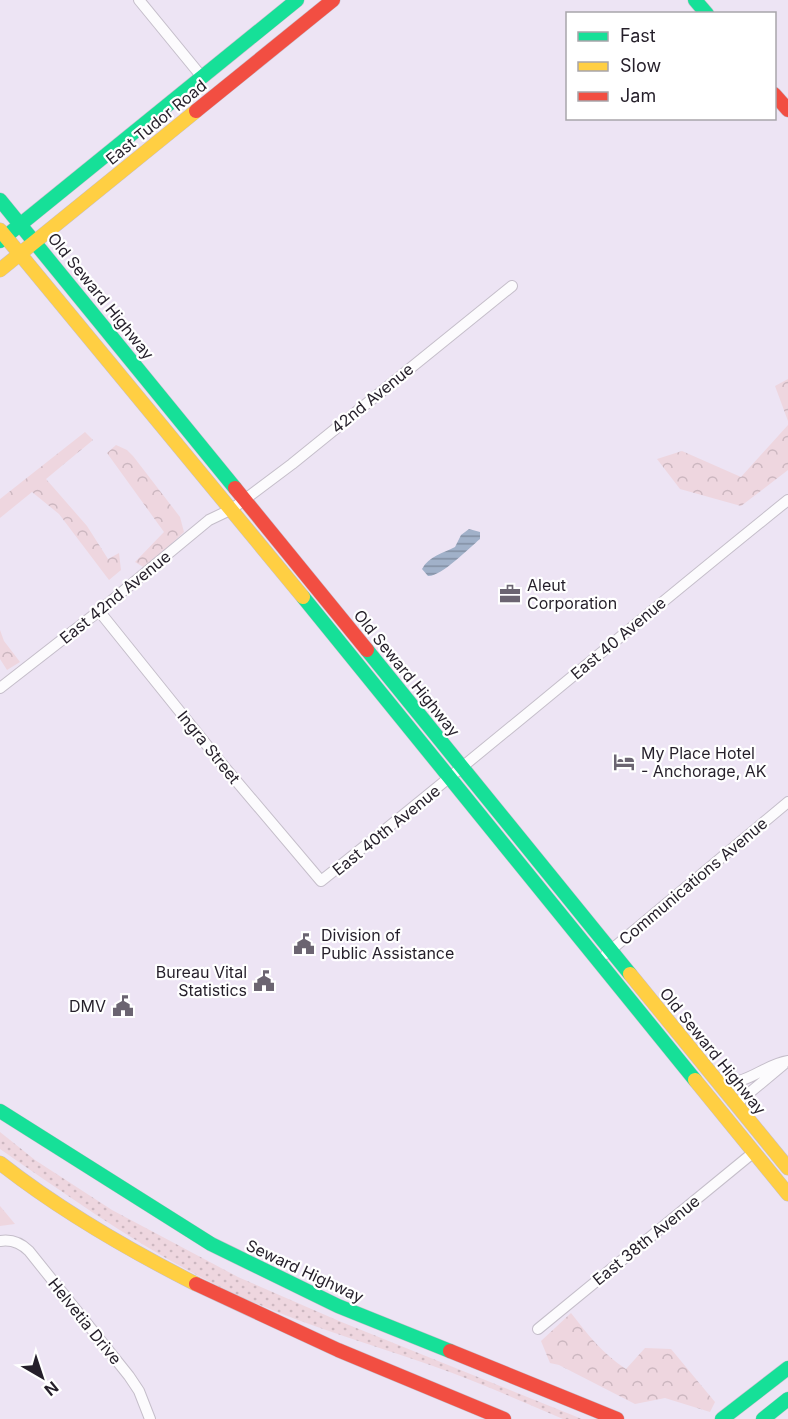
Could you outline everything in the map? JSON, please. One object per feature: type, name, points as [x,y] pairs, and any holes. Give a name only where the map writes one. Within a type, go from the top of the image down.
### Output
[{"type":"main road","name":"East Tudor Road","points":[[2,236],[21,224],[297,0]]},
{"type":"main road","name":"East Tudor Road","points":[[0,270],[333,0]]},
{"type":"main road","points":[[695,0],[705,12]]},
{"type":"main road","points":[[776,96],[788,110]]},
{"type":"main road","name":"Old Seward Highway","points":[[0,200],[788,1168]]},
{"type":"main road","name":"Old Seward Highway","points":[[2,236],[20,254],[232,509],[788,1194]]},
{"type":"main road","points":[[676,1055],[699,1075],[719,1098],[736,1104]]},
{"type":"main road","name":"Seward Highway","points":[[0,1111],[211,1244],[338,1306],[617,1419]]},
{"type":"main road","points":[[0,1163],[30,1188],[113,1241],[223,1299],[316,1342],[504,1419]]},
{"type":"main road","points":[[722,1419],[788,1368]]},
{"type":"main road","points":[[763,1419],[788,1399]]},
{"type":"street","points":[[139,0],[202,77]]},
{"type":"street","name":"42nd Avenue","points":[[232,509],[292,464],[512,286]]},
{"type":"street","name":"East 40 Avenue","points":[[450,779],[677,589],[788,500]]},
{"type":"street","name":"East 42nd Avenue","points":[[0,688],[99,611],[209,520],[232,509]]},
{"type":"street","name":"Ingra Street","points":[[99,611],[222,764],[321,881]]},
{"type":"street","name":"East 40th Avenue","points":[[321,881],[450,779]]},
{"type":"street","name":"Communications Avenue","points":[[599,960],[788,802]]},
{"type":"street","points":[[714,1079],[726,1084],[746,1080],[778,1063],[788,1061]]},
{"type":"street","points":[[736,1104],[788,1061]]},
{"type":"street","name":"East 38th Avenue","points":[[538,1329],[754,1152]]},
{"type":"street","name":"Helvetia Drive","points":[[2,1241],[22,1244],[29,1251],[129,1376],[139,1391],[150,1419]]},
{"type":"green space","points":[[788,379],[788,421],[775,386]]},
{"type":"green space","points":[[788,425],[788,470],[741,506],[680,489],[657,459],[682,451],[741,477]]},
{"type":"green space","points":[[85,432],[93,440],[46,479],[87,526],[108,559],[119,553],[121,570],[109,580],[59,514],[32,492],[0,518],[0,499]]},
{"type":"green space","points":[[116,445],[133,456],[180,517],[184,532],[145,568],[135,562],[164,532],[107,453]]},
{"type":"green space","points":[[0,630],[4,641],[20,662],[7,670],[0,659]]},
{"type":"green space","points":[[0,1132],[35,1160],[112,1210],[238,1277],[339,1321],[582,1419],[563,1419],[466,1378],[297,1320],[219,1287],[123,1232],[0,1149]]},
{"type":"green space","points":[[0,1206],[15,1224],[0,1226]]},
{"type":"green space","points":[[571,1313],[603,1350],[626,1369],[645,1348],[671,1349],[715,1402],[710,1412],[665,1398],[635,1404],[559,1365],[550,1363],[541,1341]]},
{"type":"water","points":[[469,529],[480,532],[480,539],[440,572],[428,576],[422,569],[428,561],[455,547],[461,535]]},
{"type":"traffic: fast","points":[[0,241],[297,0]]},
{"type":"traffic: fast","points":[[695,0],[705,12]]},
{"type":"traffic: fast","points":[[0,200],[235,488]]},
{"type":"traffic: fast","points":[[303,597],[695,1080]]},
{"type":"traffic: fast","points":[[367,650],[630,974]]},
{"type":"traffic: fast","points":[[0,1111],[211,1244],[338,1306],[450,1351]]},
{"type":"traffic: fast","points":[[722,1419],[788,1368]]},
{"type":"traffic: fast","points":[[763,1419],[788,1399]]},
{"type":"traffic: slow","points":[[0,270],[196,111]]},
{"type":"traffic: slow","points":[[0,230],[303,597]]},
{"type":"traffic: slow","points":[[630,974],[788,1168]]},
{"type":"traffic: slow","points":[[695,1080],[788,1194]]},
{"type":"traffic: slow","points":[[0,1163],[23,1181],[95,1228],[196,1284]]},
{"type":"traffic: jam","points":[[196,111],[333,0]]},
{"type":"traffic: jam","points":[[776,96],[788,110]]},
{"type":"traffic: jam","points":[[235,488],[367,650]]},
{"type":"traffic: jam","points":[[196,1284],[338,1350],[504,1419]]},
{"type":"traffic: jam","points":[[450,1351],[617,1419]]},
{"type":"place","name":"Aleut Corporation","points":[[510,594]]},
{"type":"place","name":"My Place Hotel - Anchorage, AK","points":[[624,762]]},
{"type":"place","name":"Division of Public Assistance","points":[[304,944]]},
{"type":"place","name":"Bureau Vital Statistics","points":[[264,981]]},
{"type":"place","name":"DMV","points":[[123,1006]]}]
